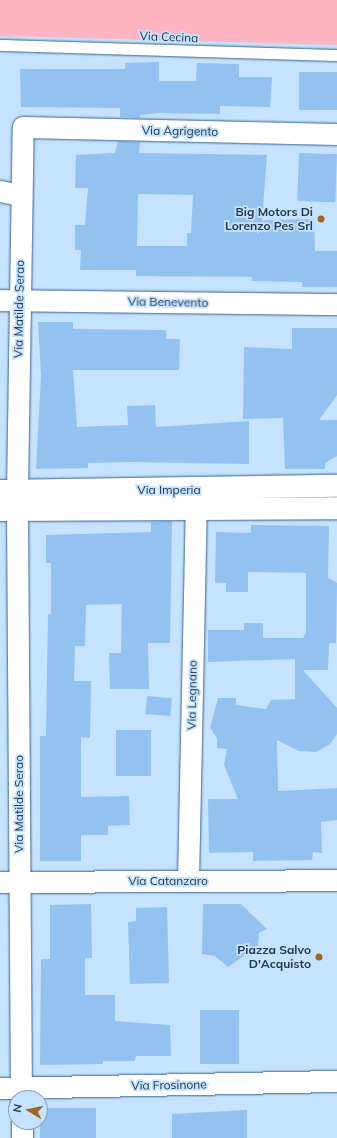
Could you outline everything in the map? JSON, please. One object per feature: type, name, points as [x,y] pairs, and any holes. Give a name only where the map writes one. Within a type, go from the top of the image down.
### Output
[{"type":"street","name":"Via Agrigento","points":[[23,127],[337,134]]},
{"type":"street","name":"Via Matilde Serao","points":[[21,1090],[10,882],[9,501],[10,300],[20,195],[23,127]]},
{"type":"street","points":[[0,191],[20,195]]},
{"type":"street","name":"Via Benevento","points":[[10,300],[337,304]]},
{"type":"street","name":"Via Imperia","points":[[9,501],[337,486]]},
{"type":"street","name":"Via Imperia","points":[[9,501],[196,510],[337,508]]},
{"type":"street","name":"Via Legnano","points":[[188,881],[196,510]]},
{"type":"street","name":"Via Catanzaro","points":[[10,882],[337,880]]},
{"type":"street","name":"Via Frosinone","points":[[48,1092],[337,1081]]},
{"type":"lane","name":"Via Cecina","points":[[0,45],[337,54]]},
{"type":"shaded area","points":[[0,0],[337,0],[337,45],[0,36]]},
{"type":"building","points":[[159,62],[159,81],[196,81],[197,63],[239,64],[239,77],[272,77],[270,107],[220,106],[220,114],[159,113],[140,115],[140,118],[120,117],[120,108],[21,107],[20,69],[125,69],[125,63]]},
{"type":"building","points":[[299,72],[337,72],[337,110],[299,110]]},
{"type":"building","points":[[118,141],[140,142],[139,153],[267,155],[262,220],[314,219],[315,251],[337,251],[337,287],[302,287],[302,282],[252,281],[252,277],[136,276],[136,270],[80,270],[81,250],[75,250],[75,225],[85,225],[88,188],[75,188],[76,155],[115,153]],"holes":[[[138,194],[193,195],[191,233],[187,233],[187,246],[137,246]]]},
{"type":"building","points":[[299,153],[337,154],[335,202],[297,201]]},
{"type":"building","points":[[38,322],[73,322],[73,329],[166,330],[166,339],[180,339],[179,370],[73,370],[77,427],[128,425],[127,406],[155,405],[156,427],[249,421],[249,464],[133,462],[88,463],[88,468],[36,469],[41,375]]},
{"type":"building","points":[[292,328],[337,328],[337,395],[319,420],[337,420],[337,456],[325,463],[325,469],[285,469],[283,418],[243,419],[244,347],[292,349]]},
{"type":"building","points":[[172,521],[170,643],[148,643],[149,689],[110,689],[109,653],[121,653],[122,604],[86,605],[85,646],[75,646],[74,681],[91,681],[90,738],[81,737],[81,797],[129,796],[130,825],[108,826],[108,835],[81,835],[81,861],[40,861],[40,736],[46,736],[48,614],[51,614],[51,563],[46,563],[46,535],[151,532],[151,522]]},
{"type":"building","points":[[251,525],[329,526],[328,578],[337,583],[336,643],[329,643],[328,670],[303,670],[337,708],[337,734],[330,744],[316,752],[299,751],[277,740],[278,791],[337,788],[337,820],[321,822],[322,853],[313,852],[312,860],[253,861],[253,852],[209,853],[208,799],[238,799],[224,765],[227,749],[217,748],[217,738],[210,728],[218,698],[236,698],[236,705],[266,709],[271,700],[295,699],[295,659],[208,662],[208,630],[244,630],[244,623],[263,623],[263,638],[303,638],[306,633],[306,573],[248,572],[248,592],[226,592],[226,583],[215,583],[216,532],[251,533]]},
{"type":"building","points":[[147,696],[172,698],[170,716],[145,714]]},
{"type":"building","points":[[116,730],[151,730],[151,776],[116,776]]},
{"type":"building","points":[[91,904],[92,958],[85,958],[85,995],[115,995],[115,1021],[170,1025],[171,1056],[136,1056],[135,1061],[103,1061],[103,1064],[40,1065],[41,959],[50,959],[50,905]]},
{"type":"building","points":[[203,904],[241,904],[267,929],[259,933],[258,946],[228,967],[215,956],[202,954]]},
{"type":"building","points":[[167,907],[169,983],[130,984],[128,922],[136,921],[136,908]]},
{"type":"building","points":[[200,1010],[239,1010],[239,1064],[200,1064]]},
{"type":"building","points":[[48,1108],[96,1108],[96,1138],[40,1138],[40,1130],[48,1130]]},
{"type":"building","points":[[247,1110],[247,1138],[172,1138],[172,1114]]},
{"type":"place","name":"Big Motors Di Lorenzo Pes Srl","points":[[321,219]]},
{"type":"place","name":"Piazza Salvo D'Acquisto","points":[[319,957]]}]
